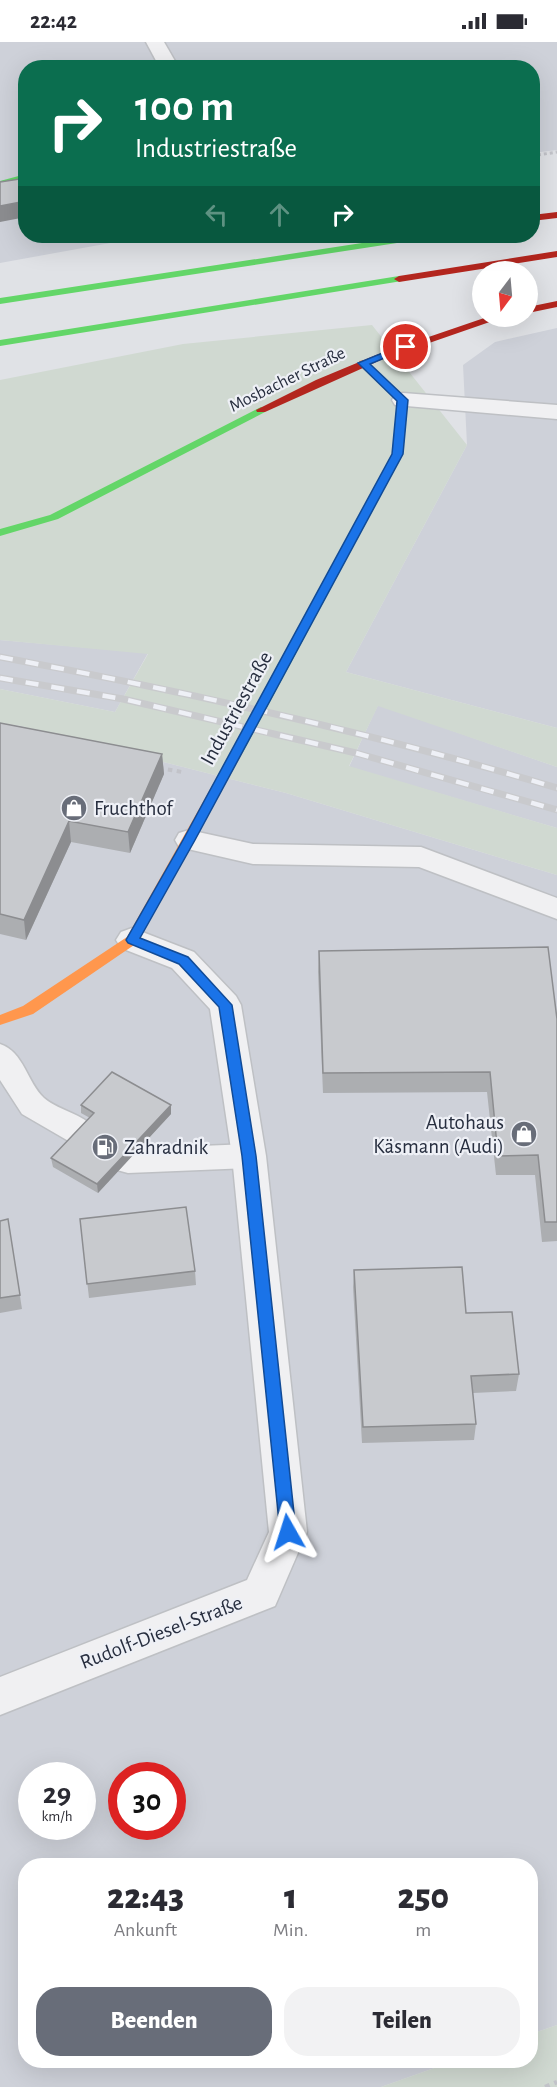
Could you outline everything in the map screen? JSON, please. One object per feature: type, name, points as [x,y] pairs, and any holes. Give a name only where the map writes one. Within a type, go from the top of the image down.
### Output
[{"type":"main road","points":[[0,173],[18,170]]},
{"type":"main road","points":[[0,184],[18,179]]},
{"type":"main road","points":[[540,217],[557,215]]},
{"type":"main road","points":[[0,301],[378,243]]},
{"type":"main road","points":[[0,343],[557,254]]},
{"type":"main road","points":[[0,288],[50,294]]},
{"type":"main road","points":[[538,308],[557,304]]},
{"type":"main road","name":"Mosbacher Straße","points":[[0,532],[54,517],[269,406],[363,363],[472,324]]},
{"type":"main road","points":[[363,363],[403,400]]},
{"type":"main road","name":"Industriestraße","points":[[0,1020],[28,1010],[132,940],[189,840],[398,454],[403,400]]},
{"type":"street","name":"Rudolf-Diesel-Straße","points":[[0,1696],[261,1593],[288,1532],[249,1156],[225,1005],[183,960],[132,940]]},
{"type":"lane","points":[[155,42],[165,60]]},
{"type":"lane","points":[[403,400],[557,412]]},
{"type":"lane","points":[[189,840],[253,854],[421,857],[557,909]]},
{"type":"lane","points":[[0,1056],[33,1106],[83,1134]]},
{"type":"lane","points":[[128,1161],[249,1156]]},
{"type":"path","points":[[540,155],[557,152]]},
{"type":"path","points":[[151,766],[220,780]]},
{"type":"path","points":[[545,2087],[557,2082]]},
{"type":"shaded area","points":[[0,42],[557,42],[557,150],[540,152],[540,60],[18,60],[18,243],[110,243],[0,263]]},
{"type":"shaded area","points":[[372,325],[467,445],[346,672],[557,728],[557,767],[378,706],[349,766],[557,828],[557,875],[286,793],[21,726],[0,723],[0,689],[115,712],[148,654],[0,640],[0,380],[183,344]]},
{"type":"shaded area","points":[[557,328],[557,728],[346,672],[467,445],[463,365],[495,342]]},
{"type":"shaded area","points":[[0,640],[148,653],[115,712],[0,689]]},
{"type":"shaded area","points":[[378,705],[557,767],[557,828],[349,767]]},
{"type":"shaded area","points":[[0,723],[21,726],[286,793],[557,875],[557,2025],[538,2032],[538,1858],[18,1858],[18,2068],[434,2068],[381,2087],[0,2087]]},
{"type":"shaded area","points":[[557,2025],[557,2087],[381,2087],[434,2068],[538,2068],[538,2032]]},
{"type":"building","points":[[18,179],[18,203],[0,206],[0,182]]},
{"type":"building","name":"Fruchthof","points":[[0,723],[162,754],[128,832],[69,821],[24,920],[0,914]]},
{"type":"building","name":"Autohaus Käsmann (Audi)","points":[[548,947],[557,1019],[557,1222],[545,1222],[538,1155],[498,1156],[490,1072],[323,1073],[319,951]]},
{"type":"building","name":"Zahradnik","points":[[112,1072],[171,1105],[97,1184],[51,1158],[94,1113],[81,1105]]},
{"type":"building","points":[[186,1207],[195,1271],[87,1284],[80,1219]]},
{"type":"building","points":[[8,1219],[20,1295],[0,1298],[0,1221]]},
{"type":"building","points":[[462,1267],[466,1313],[512,1312],[519,1374],[471,1376],[476,1424],[363,1427],[354,1270]]},
{"type":"railway","points":[[0,657],[141,684],[280,715],[419,749],[557,788]]},
{"type":"railway","points":[[0,678],[123,699],[356,753],[557,810]]},
{"type":"traffic: fast","points":[[0,184],[18,179]]},
{"type":"traffic: fast","points":[[0,301],[377,243]]},
{"type":"traffic: fast","points":[[0,343],[399,279]]},
{"type":"traffic: fast","points":[[0,533],[54,517],[261,410]]},
{"type":"traffic: fast","points":[[237,752],[391,467]]},
{"type":"traffic: slow","points":[[363,363],[403,400],[398,454],[391,467]]},
{"type":"traffic: slow","points":[[0,1020],[28,1010],[132,940],[237,752]]},
{"type":"traffic: jam","points":[[540,217],[557,215]]},
{"type":"traffic: jam","points":[[399,279],[557,254]]},
{"type":"traffic: jam","points":[[538,308],[557,304]]},
{"type":"traffic: jam","points":[[261,410],[379,357],[472,325]]},
{"type":"place","name":"Fruchthof","points":[[74,808]]},
{"type":"place","name":"Autohaus Käsmann (Audi)","points":[[524,1134]]},
{"type":"place","name":"Zahradnik","points":[[105,1147]]},
{"type":"route","points":[[288,1532],[249,1156],[225,1005],[183,960],[132,940],[189,840],[398,454],[403,400],[363,363],[406,347]]}]
